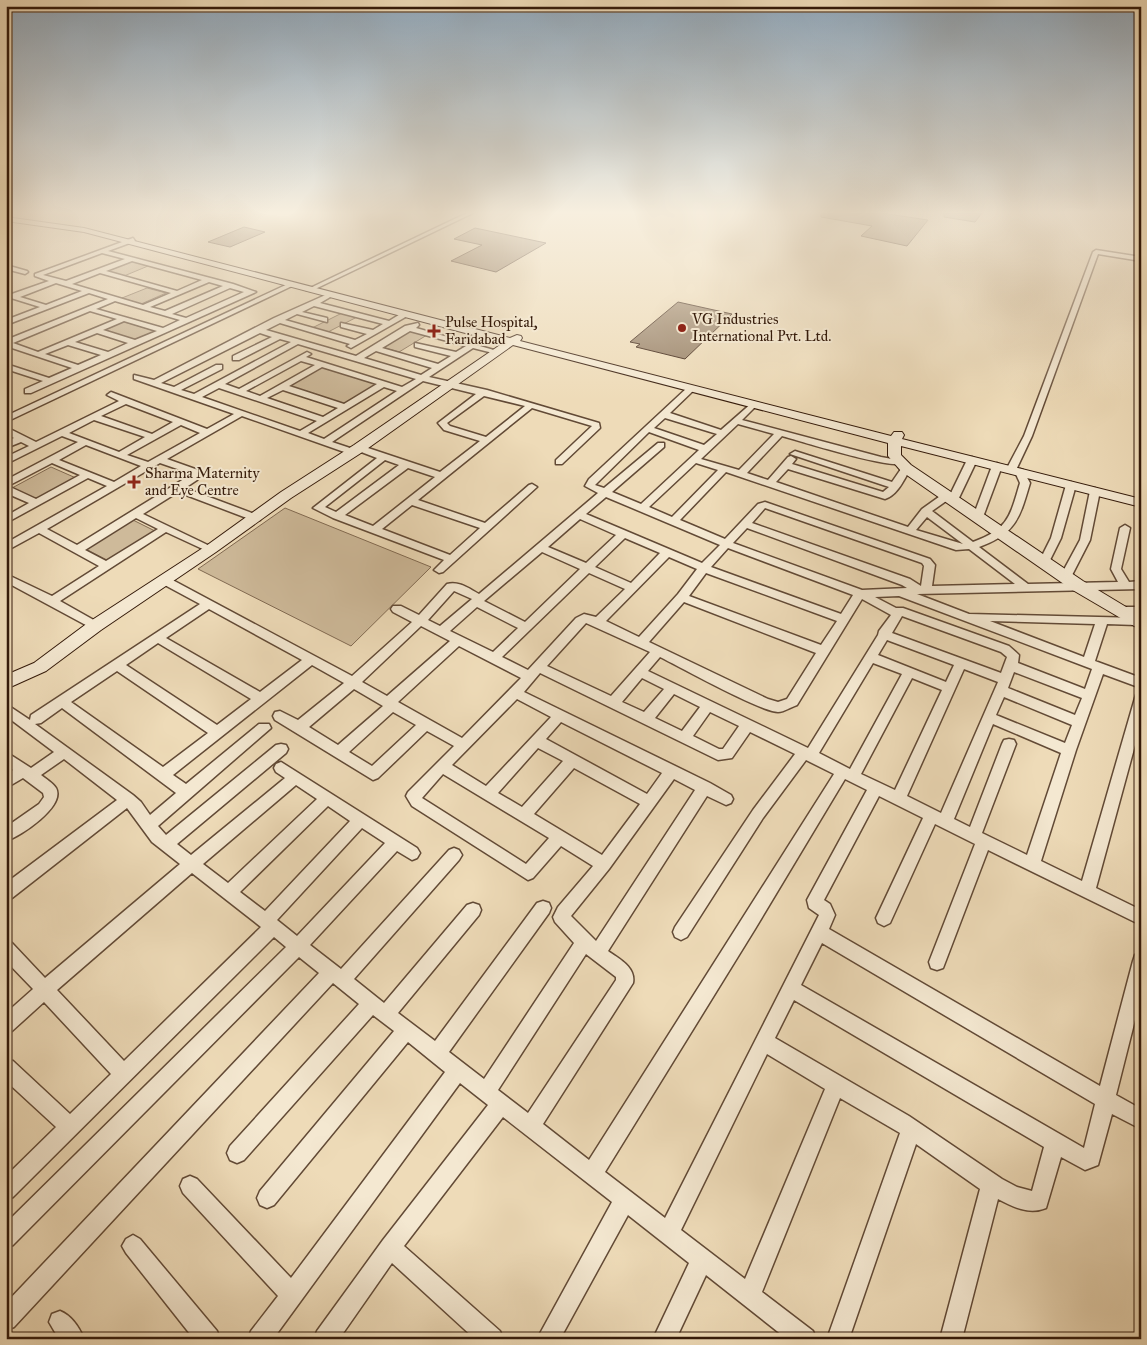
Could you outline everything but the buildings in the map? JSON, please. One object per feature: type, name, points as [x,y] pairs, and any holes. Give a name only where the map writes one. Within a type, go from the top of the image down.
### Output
[{"type":"street","points":[[39,276],[202,326]]},
{"type":"street","points":[[65,284],[87,276]]},
{"type":"street","points":[[117,276],[177,293]]},
{"type":"street","points":[[193,276],[268,295]]},
{"type":"street","points":[[256,276],[290,285],[319,290],[423,320],[514,340],[753,405],[896,438],[997,466],[1141,498]]},
{"type":"street","points":[[264,276],[1141,503]]},
{"type":"street","points":[[154,383],[313,303],[319,290],[347,276]]},
{"type":"street","points":[[1015,469],[1087,276]]},
{"type":"street","points":[[143,307],[209,280]]},
{"type":"street","points":[[6,304],[13,297],[55,281]]},
{"type":"street","points":[[6,418],[290,285]]},
{"type":"street","points":[[165,314],[231,286]]},
{"type":"street","points":[[9,322],[87,291]]},
{"type":"street","points":[[28,390],[251,291]]},
{"type":"street","points":[[13,297],[46,307]]},
{"type":"street","points":[[6,343],[114,299]]},
{"type":"street","points":[[313,303],[390,324]]},
{"type":"street","points":[[89,309],[163,330]]},
{"type":"street","points":[[296,312],[324,320]]},
{"type":"street","points":[[338,353],[405,315]]},
{"type":"street","points":[[39,354],[122,319]]},
{"type":"street","points":[[277,320],[356,342]]},
{"type":"street","points":[[357,359],[423,320]]},
{"type":"street","points":[[9,322],[21,324]]},
{"type":"street","points":[[344,325],[374,333]]},
{"type":"street","points":[[30,326],[40,329]]},
{"type":"street","points":[[408,328],[497,352]]},
{"type":"street","points":[[96,330],[136,342]]},
{"type":"street","points":[[258,330],[422,378],[484,392],[596,425],[596,428],[559,462]]},
{"type":"street","points":[[236,358],[279,336]]},
{"type":"street","points":[[6,683],[40,667],[94,626],[166,580],[286,495],[356,450],[514,340]]},
{"type":"street","points":[[68,342],[108,355]]},
{"type":"street","points":[[196,398],[298,342]]},
{"type":"street","points":[[6,343],[78,368]]},
{"type":"street","points":[[418,345],[457,355]]},
{"type":"street","points":[[324,442],[472,345]]},
{"type":"street","points":[[239,392],[319,348]]},
{"type":"street","points":[[375,348],[439,367]]},
{"type":"street","points":[[300,358],[403,390]]},
{"type":"street","points":[[351,374],[369,362]]},
{"type":"street","points":[[6,548],[207,432],[257,408],[282,387],[321,365]]},
{"type":"street","points":[[6,366],[49,381]]},
{"type":"street","points":[[174,390],[219,367]]},
{"type":"street","points":[[137,377],[196,398],[324,420]]},
{"type":"street","points":[[301,434],[382,384]]},
{"type":"street","points":[[219,385],[239,392],[257,408],[301,434],[324,442],[384,457],[442,476]]},
{"type":"street","points":[[282,387],[345,407]]},
{"type":"street","points":[[691,389],[590,484],[592,489],[727,544],[861,594],[896,613],[904,611],[1005,649],[1013,655],[988,717],[939,818],[884,918]]},
{"type":"street","points":[[484,392],[442,423],[447,428],[487,440]]},
{"type":"street","points":[[111,395],[207,432]]},
{"type":"street","points":[[6,461],[127,400]]},
{"type":"street","points":[[374,530],[531,405]]},
{"type":"street","points":[[641,509],[753,405]]},
{"type":"street","points":[[664,414],[723,433]]},
{"type":"street","points":[[94,417],[153,437]]},
{"type":"street","points":[[120,455],[181,421]]},
{"type":"street","points":[[736,421],[903,465]]},
{"type":"street","points":[[648,428],[706,449]]},
{"type":"street","points":[[6,430],[36,446]]},
{"type":"street","points":[[62,433],[149,466]]},
{"type":"street","points":[[741,474],[780,434]]},
{"type":"street","points":[[6,445],[21,438]]},
{"type":"street","points":[[896,438],[894,456],[903,465],[1071,581],[1119,611],[1139,619]]},
{"type":"street","points":[[770,483],[807,441]]},
{"type":"street","points":[[6,484],[86,442]]},
{"type":"street","points":[[441,632],[661,445]]},
{"type":"street","points":[[795,454],[895,486]]},
{"type":"street","points":[[384,457],[319,505],[318,508],[451,559]]},
{"type":"street","points":[[52,460],[114,486]]},
{"type":"street","points":[[77,550],[197,474],[160,460]]},
{"type":"street","points":[[695,460],[770,483],[960,548],[972,546],[999,532],[1011,523],[1025,483],[1015,469]]},
{"type":"street","points":[[910,530],[926,511],[949,498],[972,460]]},
{"type":"street","points":[[336,516],[407,464]]},
{"type":"street","points":[[786,465],[881,496],[887,494],[895,486],[903,465]]},
{"type":"street","points":[[978,517],[997,466]]},
{"type":"street","points":[[673,522],[724,469]]},
{"type":"street","points":[[366,470],[388,478]]},
{"type":"street","points":[[6,520],[87,474]]},
{"type":"street","points":[[1044,562],[1056,538],[1071,485]]},
{"type":"street","points":[[438,570],[532,487]]},
{"type":"street","points":[[177,488],[256,518]]},
{"type":"street","points":[[6,489],[37,503]]},
{"type":"street","points":[[1071,581],[1084,540],[1095,491]]},
{"type":"street","points":[[411,501],[486,528]]},
{"type":"street","points":[[641,643],[682,597],[704,568],[762,506],[770,506],[926,561],[930,565],[923,590]]},
{"type":"street","points":[[926,511],[1024,586]]},
{"type":"street","points":[[135,514],[211,549]]},
{"type":"street","points":[[579,515],[704,568],[844,619]]},
{"type":"street","points":[[746,524],[906,582],[923,590]]},
{"type":"street","points":[[52,601],[166,528]]},
{"type":"street","points":[[1125,528],[1116,563],[1117,573],[1126,585]]},
{"type":"street","points":[[39,529],[107,566]]},
{"type":"street","points":[[494,658],[623,534]]},
{"type":"street","points":[[540,548],[633,588]]},
{"type":"street","points":[[598,622],[667,553]]},
{"type":"street","points":[[6,578],[52,601],[94,626]]},
{"type":"street","points":[[166,580],[311,658],[352,684],[464,745]]},
{"type":"street","points":[[559,837],[528,872],[417,802],[413,796],[515,693],[584,618],[598,622],[764,704],[778,707],[792,702],[856,598],[861,594],[1024,586],[1071,581],[1141,585]]},
{"type":"street","points":[[299,727],[352,684],[420,621],[454,586],[526,627]]},
{"type":"street","points":[[900,592],[1141,684]]},
{"type":"street","points":[[682,597],[824,651]]},
{"type":"street","points":[[36,719],[208,604]]},
{"type":"street","points":[[397,609],[494,658],[614,703],[718,755],[727,754],[747,725]]},
{"type":"street","points":[[682,932],[758,814],[807,755],[896,613]]},
{"type":"street","points":[[962,617],[1139,619]]},
{"type":"street","points":[[1032,864],[1069,750],[1089,696],[1102,620]]},
{"type":"street","points":[[883,634],[961,663],[1079,722]]},
{"type":"street","points":[[158,638],[260,698]]},
{"type":"street","points":[[339,752],[458,640]]},
{"type":"street","points":[[614,703],[658,651]]},
{"type":"street","points":[[870,657],[950,688]]},
{"type":"street","points":[[163,775],[311,658]]},
{"type":"street","points":[[898,799],[961,663]]},
{"type":"street","points":[[117,665],[217,732]]},
{"type":"street","points":[[1010,665],[1089,696]]},
{"type":"street","points":[[640,672],[1141,918]]},
{"type":"street","points":[[592,1174],[696,1007],[847,774],[909,672]]},
{"type":"street","points":[[646,719],[672,688]]},
{"type":"street","points":[[515,693],[726,799]]},
{"type":"street","points":[[1087,892],[1141,698]]},
{"type":"street","points":[[62,702],[182,790]]},
{"type":"street","points":[[684,738],[708,706]]},
{"type":"street","points":[[6,709],[128,800],[142,812],[157,837],[493,1098],[531,1125],[749,1296],[797,1336]]},
{"type":"street","points":[[488,794],[560,715]]},
{"type":"street","points":[[280,716],[372,774],[425,724]]},
{"type":"street","points":[[988,717],[1069,750]]},
{"type":"street","points":[[149,824],[264,728]]},
{"type":"street","points":[[536,741],[649,802]]},
{"type":"street","points":[[936,962],[1009,744]]},
{"type":"street","points":[[166,844],[281,749]]},
{"type":"street","points":[[6,782],[64,752]]},
{"type":"street","points":[[6,757],[50,790],[51,798],[44,808],[6,835]]},
{"type":"street","points":[[524,816],[572,760]]},
{"type":"street","points":[[443,767],[604,864]]},
{"type":"street","points":[[280,768],[412,853]]},
{"type":"street","points":[[531,1125],[626,978],[623,972],[591,947],[561,917],[604,864],[672,771]]},
{"type":"street","points":[[6,1025],[89,950],[294,778]]},
{"type":"street","points":[[325,1339],[493,1098],[591,947],[705,787]]},
{"type":"street","points":[[668,1234],[827,915],[815,903],[815,900],[876,788]]},
{"type":"street","points":[[228,893],[326,799]]},
{"type":"street","points":[[6,893],[128,800]]},
{"type":"street","points":[[6,1190],[124,1074],[270,924],[360,820]]},
{"type":"street","points":[[6,1238],[298,946],[395,843]]},
{"type":"street","points":[[6,1319],[454,855]]},
{"type":"street","points":[[437,1054],[543,908]]},
{"type":"street","points":[[237,1153],[379,1009],[473,910]]},
{"type":"street","points":[[819,932],[1141,1120]]},
{"type":"street","points":[[6,949],[46,989],[124,1074]]},
{"type":"street","points":[[791,989],[1085,1160],[1092,1158],[1141,961]]},
{"type":"street","points":[[267,1198],[406,1030]]},
{"type":"street","points":[[764,1042],[911,1129],[991,1185],[1027,1202],[1034,1204],[1039,1201],[1055,1142]]},
{"type":"street","points":[[6,1068],[70,1127]]},
{"type":"street","points":[[259,1339],[458,1070]]},
{"type":"street","points":[[749,1296],[836,1085]]},
{"type":"street","points":[[838,1339],[911,1129]]},
{"type":"street","points":[[951,1339],[991,1185]]},
{"type":"street","points":[[190,1186],[292,1295]]},
{"type":"street","points":[[548,1339],[625,1200]]},
{"type":"street","points":[[133,1246],[209,1339]]},
{"type":"street","points":[[390,1247],[492,1339]]},
{"type":"street","points":[[664,1339],[702,1260]]},
{"type":"shaded area","points":[[147,288],[166,293],[141,304],[122,298]]},
{"type":"shaded area","points":[[342,313],[357,317],[328,332],[312,328]]},
{"type":"shaded area","points":[[122,321],[155,331],[135,340],[102,329]]},
{"type":"shaded area","points":[[411,331],[427,335],[399,352],[382,347]]},
{"type":"shaded area","points":[[322,367],[377,384],[343,405],[287,386]]},
{"type":"shaded area","points":[[51,467],[76,478],[37,499],[12,488]]},
{"type":"shaded area","points":[[285,508],[431,567],[351,646],[198,569]]},
{"type":"shaded area","points":[[133,520],[155,531],[107,560],[84,548]]},
{"type":"place","name":"VG Industries International Pvt. Ltd.","points":[[682,328]]},
{"type":"place","name":"Pulse Hospital, Faridabad","points":[[434,331]]},
{"type":"place","name":"Sharma Maternity and Eye Centre","points":[[134,482]]}]
